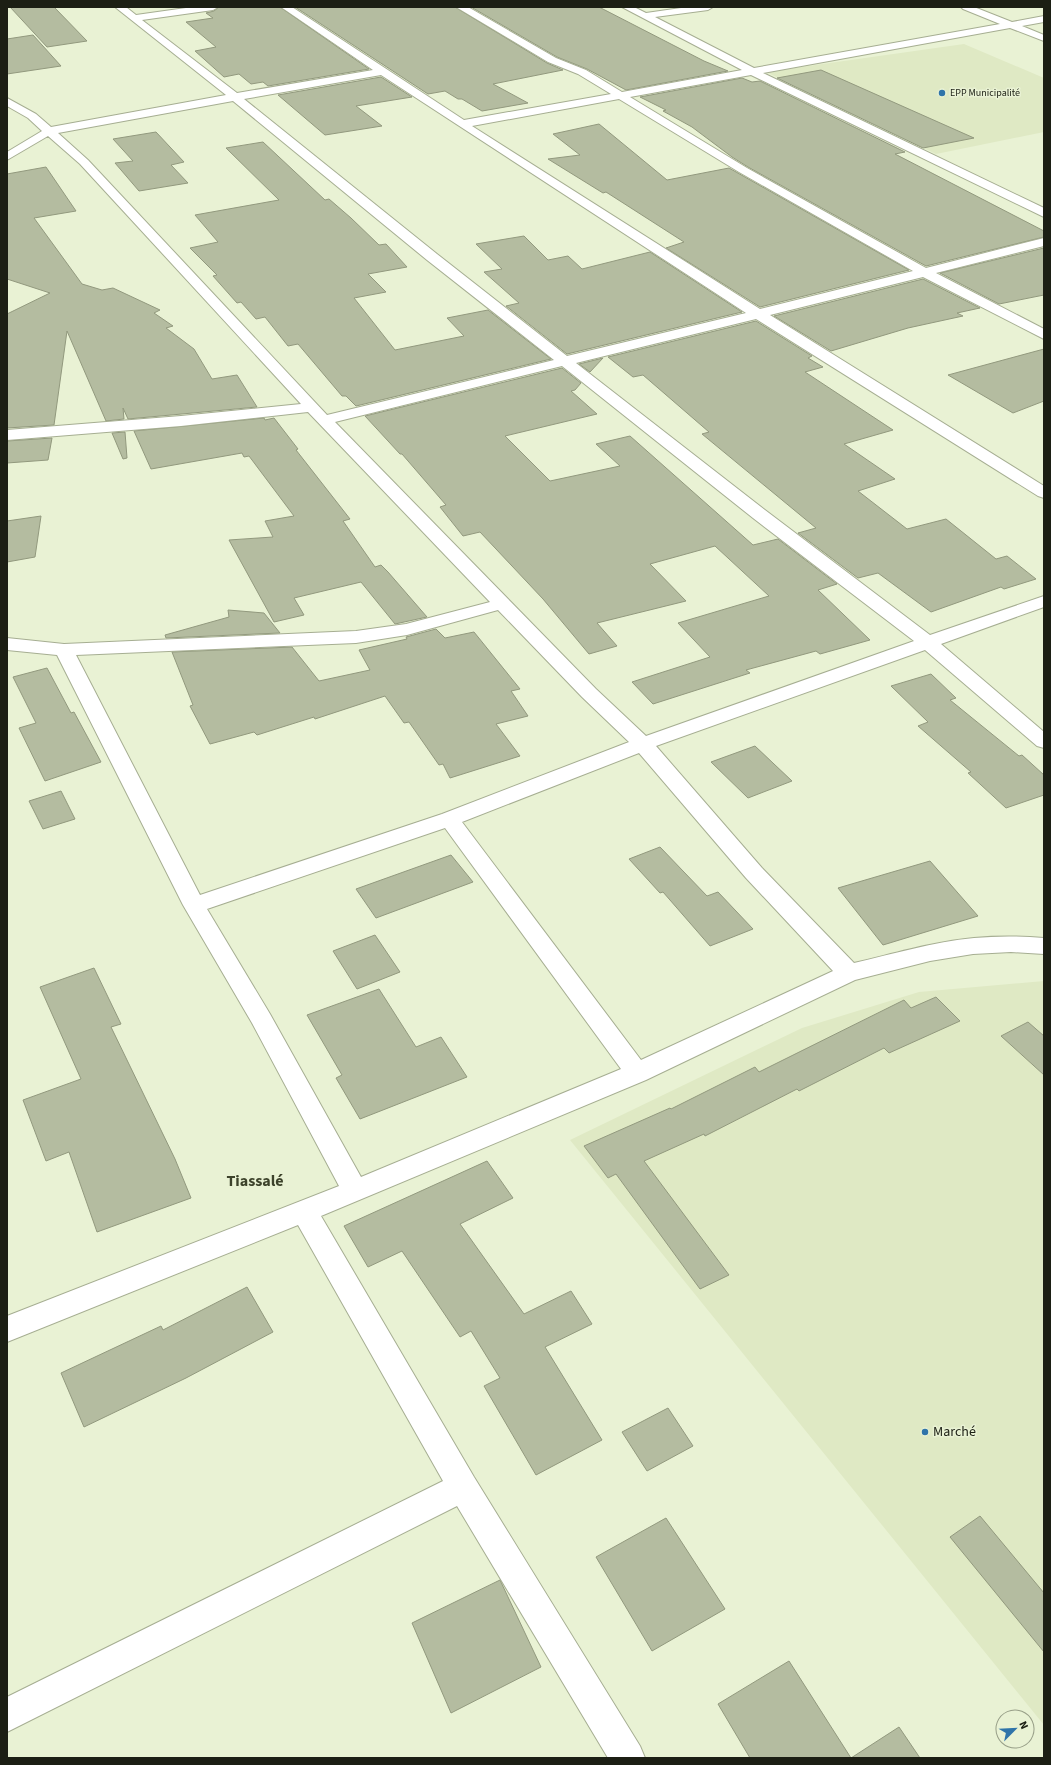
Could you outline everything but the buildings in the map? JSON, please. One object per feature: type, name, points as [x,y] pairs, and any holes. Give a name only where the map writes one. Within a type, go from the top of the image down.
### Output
[{"type":"street","points":[[120,7],[235,97],[432,257],[759,514],[927,642],[1044,742]]},
{"type":"street","points":[[134,18],[213,7]]},
{"type":"street","points":[[286,7],[462,124],[758,314],[1044,493]]},
{"type":"street","points":[[460,7],[552,60],[582,72],[750,174],[924,272],[1044,335]]},
{"type":"street","points":[[627,7],[751,71],[1044,213]]},
{"type":"street","points":[[645,16],[708,7]]},
{"type":"street","points":[[966,7],[1044,38]]},
{"type":"street","points":[[462,124],[1044,19]]},
{"type":"street","points":[[7,157],[49,131],[383,71]]},
{"type":"street","points":[[7,101],[32,116],[84,162],[319,414],[502,604],[643,744],[754,873],[849,972]]},
{"type":"street","points":[[7,435],[181,421],[319,414],[565,361],[1044,242]]},
{"type":"street","points":[[194,905],[450,819],[643,744],[1044,601]]},
{"type":"street","points":[[7,644],[64,650],[356,637],[407,629],[502,604]]},
{"type":"street","points":[[64,650],[194,905],[262,1020],[355,1191]]},
{"type":"street","points":[[450,819],[637,1073]]},
{"type":"street","points":[[7,1329],[355,1191],[637,1073],[849,972],[930,953],[973,946],[1011,944],[1044,946]]},
{"type":"street","points":[[304,1211],[463,1487],[628,1758]]},
{"type":"street","points":[[7,1715],[463,1487]]},
{"type":"shaded area","points":[[964,44],[1044,78],[1044,132],[936,154],[766,72]]},
{"type":"shaded area","name":"Marché","points":[[1044,981],[1044,1725],[1035,1714],[1035,1709],[1031,1709],[570,1140],[802,1028],[919,992]]},
{"type":"place","name":"EPP Municipalité","points":[[942,93]]},
{"type":"place","name":"Marché","points":[[925,1432]]},
{"type":"district","name":"Tiassalé","points":[[255,1181]]}]
